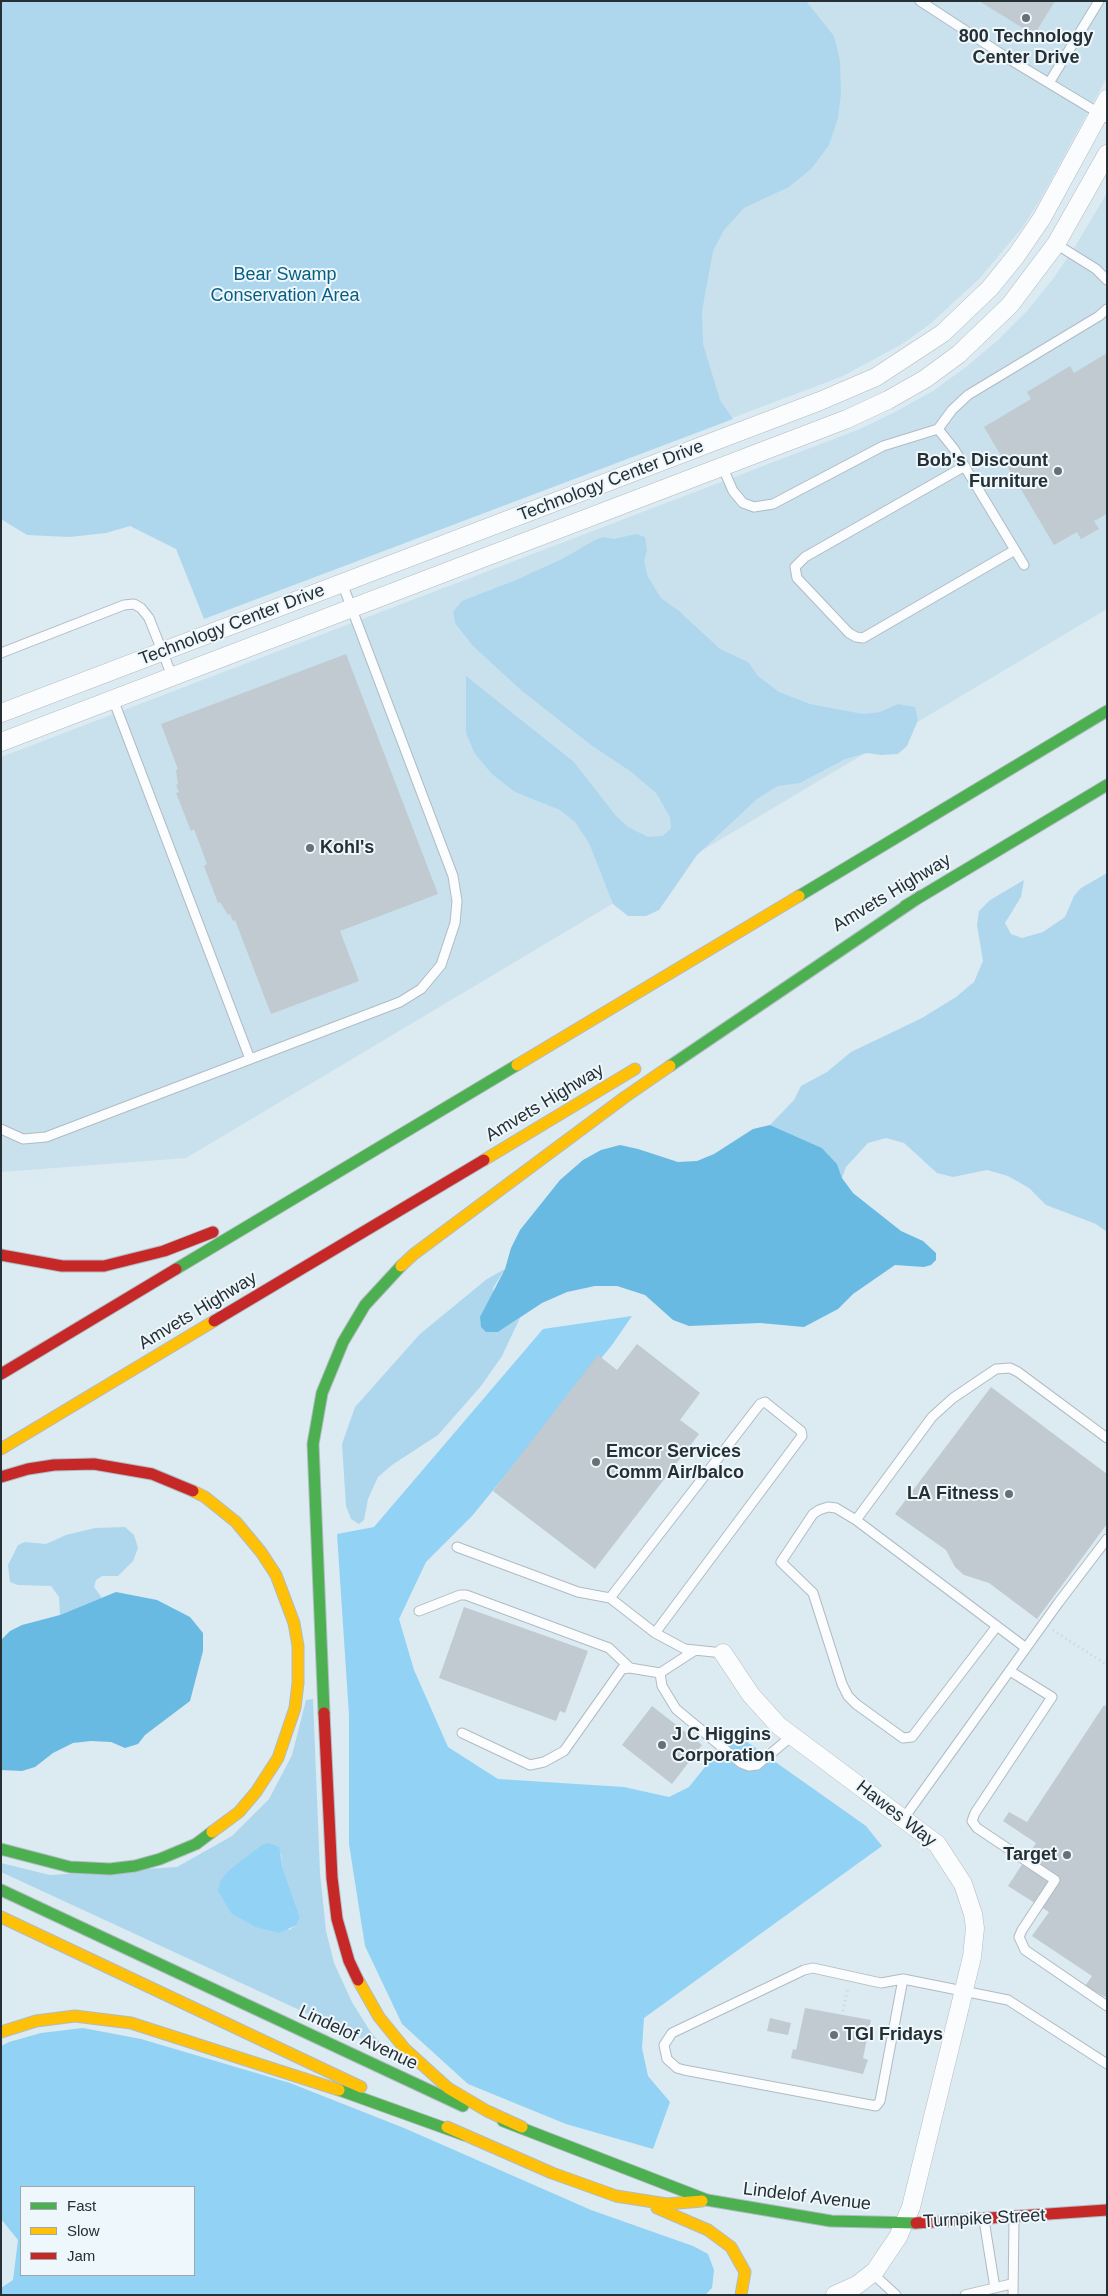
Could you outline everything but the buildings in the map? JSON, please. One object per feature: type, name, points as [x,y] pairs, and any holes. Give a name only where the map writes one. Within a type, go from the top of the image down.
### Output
[{"type":"main road","points":[[1,1374],[1107,712]]},
{"type":"main road","name":"Amvets Highway","points":[[728,1012],[1107,785]]},
{"type":"main road","points":[[522,2127],[461,2096],[426,2070],[405,2049],[379,2017],[360,1985],[349,1961],[337,1919],[332,1878],[313,1474],[313,1444],[322,1393],[330,1367],[365,1305],[383,1283],[414,1254],[625,1096],[921,896]]},
{"type":"main road","name":"Amvets Highway","points":[[1,1449],[648,1061]]},
{"type":"main road","points":[[1,1255],[62,1266],[90,1267],[128,1261],[164,1251],[228,1226],[383,1145]]},
{"type":"main road","points":[[1,1477],[28,1469],[54,1465],[94,1464],[152,1474],[181,1484],[204,1498],[236,1522],[262,1552],[276,1575],[294,1624],[298,1646],[298,1683],[295,1708],[278,1758],[256,1792],[239,1812],[219,1829],[196,1844],[160,1859],[135,1866],[110,1868],[70,1867],[1,1849]]},
{"type":"main road","name":"Lindelof Avenue","points":[[1,1890],[420,2087],[707,2200],[780,2214],[831,2221],[904,2224]]},
{"type":"main road","name":"Lindelof Avenue","points":[[1,1917],[464,2135],[552,2174],[616,2196],[667,2204],[707,2200]]},
{"type":"main road","points":[[1,2032],[36,2020],[75,2016],[131,2023],[353,2094],[464,2135]]},
{"type":"main road","points":[[616,2196],[675,2215],[722,2238],[738,2256],[745,2272],[741,2295]]},
{"type":"main road","name":"Turnpike Street","points":[[904,2224],[1014,2218],[1107,2210]]},
{"type":"street","name":"Technology Center Drive","points":[[1,713],[820,401],[876,377],[899,364],[943,333],[963,316],[990,288],[1016,256],[1042,218],[1104,110]]},
{"type":"street","name":"Technology Center Drive","points":[[1,742],[847,419],[888,400],[925,379],[959,354],[1010,306],[1056,244],[1107,154]]},
{"type":"street","name":"Hawes Way","points":[[723,1653],[764,1711],[792,1736],[930,1837],[945,1853],[955,1868],[969,1899],[973,1914],[974,1942],[920,2178],[904,2224]]},
{"type":"street","name":"Turnpike Street","points":[[835,2295],[856,2285],[872,2274],[890,2249],[904,2224]]},
{"type":"lane","points":[[920,1],[1049,83],[1104,110]]},
{"type":"lane","points":[[1049,83],[1099,1]]},
{"type":"lane","points":[[1056,244],[1096,269],[1107,280]]},
{"type":"lane","points":[[722,466],[733,491],[743,502],[754,507],[767,506],[877,448],[938,428],[952,410],[968,396],[1107,309]]},
{"type":"lane","points":[[938,428],[965,466],[1024,565]]},
{"type":"lane","points":[[965,466],[805,557],[795,567],[797,578],[849,633],[863,638],[1015,550]]},
{"type":"lane","points":[[1,1129],[23,1139],[46,1137],[400,1002],[415,994],[441,965],[456,923],[456,888],[450,864],[342,583]]},
{"type":"lane","points":[[1,653],[129,604],[138,606],[146,612],[172,676]]},
{"type":"lane","points":[[113,699],[250,1059]]},
{"type":"lane","points":[[856,1520],[932,1417],[952,1398],[996,1369],[1010,1368],[1018,1372],[1107,1438]]},
{"type":"lane","points":[[610,1598],[760,1404],[765,1402],[801,1431],[802,1436],[654,1633]]},
{"type":"lane","points":[[997,1626],[912,1738],[904,1738],[856,1704],[848,1696],[842,1684],[813,1593],[781,1562],[813,1514],[828,1507],[836,1508],[856,1520],[997,1626],[1026,1648]]},
{"type":"lane","points":[[904,1818],[1107,1539]]},
{"type":"lane","points":[[457,1547],[578,1592],[610,1598],[654,1633],[674,1644],[694,1651],[723,1653]]},
{"type":"lane","points":[[419,1611],[460,1595],[466,1595],[609,1648],[630,1668]]},
{"type":"lane","points":[[462,1732],[530,1765],[544,1762],[564,1751],[622,1669],[630,1668],[660,1673],[694,1651]]},
{"type":"lane","points":[[1010,1670],[1052,1697],[975,1813],[972,1821],[977,1828],[1055,1880],[1022,1930],[1019,1937],[1024,1950],[1107,2006]]},
{"type":"lane","points":[[660,1673],[662,1686],[676,1709],[740,1763],[748,1766],[757,1765],[792,1736]]},
{"type":"lane","points":[[903,1979],[880,2101],[876,2106],[684,2070],[677,2068],[667,2059],[664,2045],[672,2033],[804,1970],[813,1968],[881,1983],[903,1979],[1008,2000],[1107,2064]]},
{"type":"lane","points":[[1013,2295],[1011,2284],[1014,2218]]},
{"type":"lane","points":[[984,2220],[995,2288]]},
{"type":"lane","points":[[872,2274],[896,2295]]},
{"type":"lane","points":[[965,2295],[1011,2284]]},
{"type":"path","points":[[1053,1630],[1107,1665]]},
{"type":"path","points":[[843,2011],[848,1987]]},
{"type":"shaded area","points":[[580,1],[1107,1],[1107,77],[1040,200],[1022,228],[979,279],[930,324],[902,344],[843,376],[666,443]]},
{"type":"shaded area","points":[[1107,193],[1107,609],[186,1158],[1,1172],[1,757],[860,429],[897,411],[933,391],[966,367],[998,340],[1027,311],[1053,279]]},
{"type":"shaded area","points":[[770,1125],[822,1148],[837,1164],[842,1178],[853,1193],[901,1231],[923,1241],[936,1253],[936,1260],[931,1265],[924,1267],[895,1265],[853,1294],[838,1309],[804,1327],[760,1323],[689,1326],[673,1320],[645,1295],[617,1286],[595,1286],[567,1292],[542,1303],[498,1332],[486,1332],[481,1327],[480,1317],[505,1269],[511,1248],[520,1230],[560,1180],[583,1160],[601,1150],[620,1145],[678,1162],[697,1161],[714,1154],[753,1129]]},
{"type":"shaded area","points":[[632,1316],[612,1345],[472,1516],[426,1562],[399,1619],[414,1670],[448,1747],[498,1779],[624,1787],[669,1797],[689,1787],[733,1732],[866,1826],[882,1846],[644,2018],[642,2048],[648,2076],[670,2102],[653,2149],[566,2124],[468,2084],[402,2024],[365,1946],[349,1844],[349,1715],[337,1534],[374,1527],[543,1329]]},
{"type":"shaded area","points":[[116,1592],[157,1600],[190,1617],[203,1633],[203,1651],[190,1701],[145,1735],[138,1744],[125,1748],[111,1742],[91,1741],[73,1743],[53,1753],[35,1767],[22,1771],[1,1770],[1,1640],[10,1631],[22,1625],[60,1615]]},
{"type":"shaded area","points":[[268,1843],[279,1847],[283,1869],[300,1917],[297,1925],[279,1933],[256,1927],[232,1914],[218,1891],[220,1882],[228,1871],[262,1845]]},
{"type":"shaded area","points":[[83,2028],[141,2039],[290,2083],[404,2128],[591,2210],[693,2246],[708,2254],[714,2270],[712,2288],[705,2295],[1,2295],[1,2288],[13,2280],[18,2240],[1,2219],[1,2046],[41,2033]]},
{"type":"green space","name":"Bear Swamp Conservation Area","points":[[1,1],[806,1],[834,36],[840,61],[841,94],[838,118],[829,145],[812,168],[789,187],[744,208],[724,230],[713,251],[702,311],[703,344],[720,400],[733,419],[204,619],[176,549],[130,526],[106,533],[69,537],[27,535],[1,519]]},
{"type":"green space","points":[[636,534],[645,537],[647,550],[644,561],[648,577],[661,598],[679,611],[720,649],[748,662],[758,676],[779,692],[810,704],[863,714],[880,712],[898,704],[915,707],[918,720],[907,746],[898,754],[881,755],[867,753],[845,759],[800,783],[778,786],[757,799],[697,855],[659,910],[646,916],[628,916],[613,904],[589,843],[575,822],[560,810],[515,792],[492,774],[475,754],[466,733],[466,676],[574,762],[616,816],[628,827],[648,837],[663,836],[671,828],[670,817],[656,793],[630,771],[591,745],[522,691],[473,646],[455,623],[453,612],[462,601],[516,580],[562,559],[595,540],[603,537],[614,539]]},
{"type":"green space","points":[[1107,873],[1107,1232],[1096,1224],[1046,1205],[1029,1188],[1008,1176],[987,1170],[953,1177],[937,1173],[904,1143],[886,1138],[868,1143],[846,1167],[842,1178],[837,1164],[822,1148],[770,1125],[794,1100],[801,1086],[827,1072],[851,1052],[922,1018],[956,997],[974,982],[983,961],[977,925],[979,911],[990,900],[1024,880],[1021,897],[1005,923],[1011,934],[1022,938],[1043,932],[1065,917],[1074,896],[1081,888]]},
{"type":"green space","points":[[505,1269],[493,1288],[498,1332],[520,1318],[502,1356],[481,1386],[438,1435],[392,1465],[378,1477],[368,1499],[364,1520],[359,1524],[351,1519],[346,1506],[342,1444],[355,1407],[420,1334],[487,1279]]},
{"type":"green space","points":[[125,1527],[134,1535],[138,1548],[133,1561],[118,1576],[102,1576],[96,1580],[94,1587],[102,1598],[60,1615],[59,1597],[51,1586],[18,1585],[10,1582],[8,1565],[18,1545],[25,1542],[46,1544],[66,1535],[95,1528]]},
{"type":"green space","points":[[313,1699],[320,1873],[326,1931],[334,1963],[352,2002],[370,2031],[386,2050],[1,1872],[1,1863],[50,1875],[177,1867],[232,1836],[269,1799],[292,1755],[306,1700]],"holes":[[[281,1854],[283,1869],[300,1917],[297,1925],[289,1930],[228,1871],[242,1862]]]},
{"type":"traffic: fast","points":[[799,896],[1107,711]]},
{"type":"traffic: fast","points":[[905,906],[1107,785]]},
{"type":"traffic: fast","points":[[670,1066],[921,896]]},
{"type":"traffic: fast","points":[[176,1269],[517,1065]]},
{"type":"traffic: fast","points":[[324,1713],[313,1444],[322,1393],[343,1342],[365,1305],[401,1266]]},
{"type":"traffic: fast","points":[[1,1849],[70,1867],[110,1869],[135,1866],[160,1859],[196,1844],[212,1832]]},
{"type":"traffic: fast","points":[[1,1890],[463,2106]]},
{"type":"traffic: fast","points":[[339,2090],[464,2135]]},
{"type":"traffic: fast","points":[[503,2121],[707,2200],[831,2221],[916,2223]]},
{"type":"traffic: slow","points":[[517,1065],[799,896]]},
{"type":"traffic: slow","points":[[401,1266],[414,1254],[625,1097],[670,1066]]},
{"type":"traffic: slow","points":[[484,1160],[635,1069]]},
{"type":"traffic: slow","points":[[1,1449],[214,1321]]},
{"type":"traffic: slow","points":[[193,1491],[205,1497],[236,1522],[261,1552],[276,1575],[294,1623],[298,1646],[298,1683],[295,1708],[278,1758],[256,1792],[239,1812],[212,1832]]},
{"type":"traffic: slow","points":[[1,1917],[361,2087]]},
{"type":"traffic: slow","points":[[358,1980],[379,2017],[405,2049],[448,2088],[487,2111],[522,2127]]},
{"type":"traffic: slow","points":[[1,2032],[36,2021],[75,2016],[131,2023],[339,2090]]},
{"type":"traffic: slow","points":[[447,2127],[552,2173],[616,2196],[667,2204],[702,2201]]},
{"type":"traffic: slow","points":[[657,2208],[708,2230],[731,2247],[745,2272],[741,2295]]},
{"type":"traffic: jam","points":[[214,1321],[484,1160]]},
{"type":"traffic: jam","points":[[1,1255],[62,1266],[104,1266],[164,1251],[213,1232]]},
{"type":"traffic: jam","points":[[1,1374],[176,1269]]},
{"type":"traffic: jam","points":[[1,1477],[28,1469],[54,1465],[94,1464],[152,1474],[193,1491]]},
{"type":"traffic: jam","points":[[324,1713],[332,1878],[337,1919],[349,1961],[358,1980]]},
{"type":"traffic: jam","points":[[916,2223],[1107,2210]]},
{"type":"place","name":"800 Technology Center Drive","points":[[1026,18]]},
{"type":"place","name":"Bob's Discount Furniture","points":[[1058,471]]},
{"type":"place","name":"Kohl's","points":[[310,848]]},
{"type":"place","name":"Emcor Services Comm Air/balco","points":[[596,1462]]},
{"type":"place","name":"LA Fitness","points":[[1009,1494]]},
{"type":"place","name":"J C Higgins Corporation","points":[[662,1745]]},
{"type":"place","name":"Target","points":[[1067,1855]]},
{"type":"place","name":"TGI Fridays","points":[[834,2035]]}]
